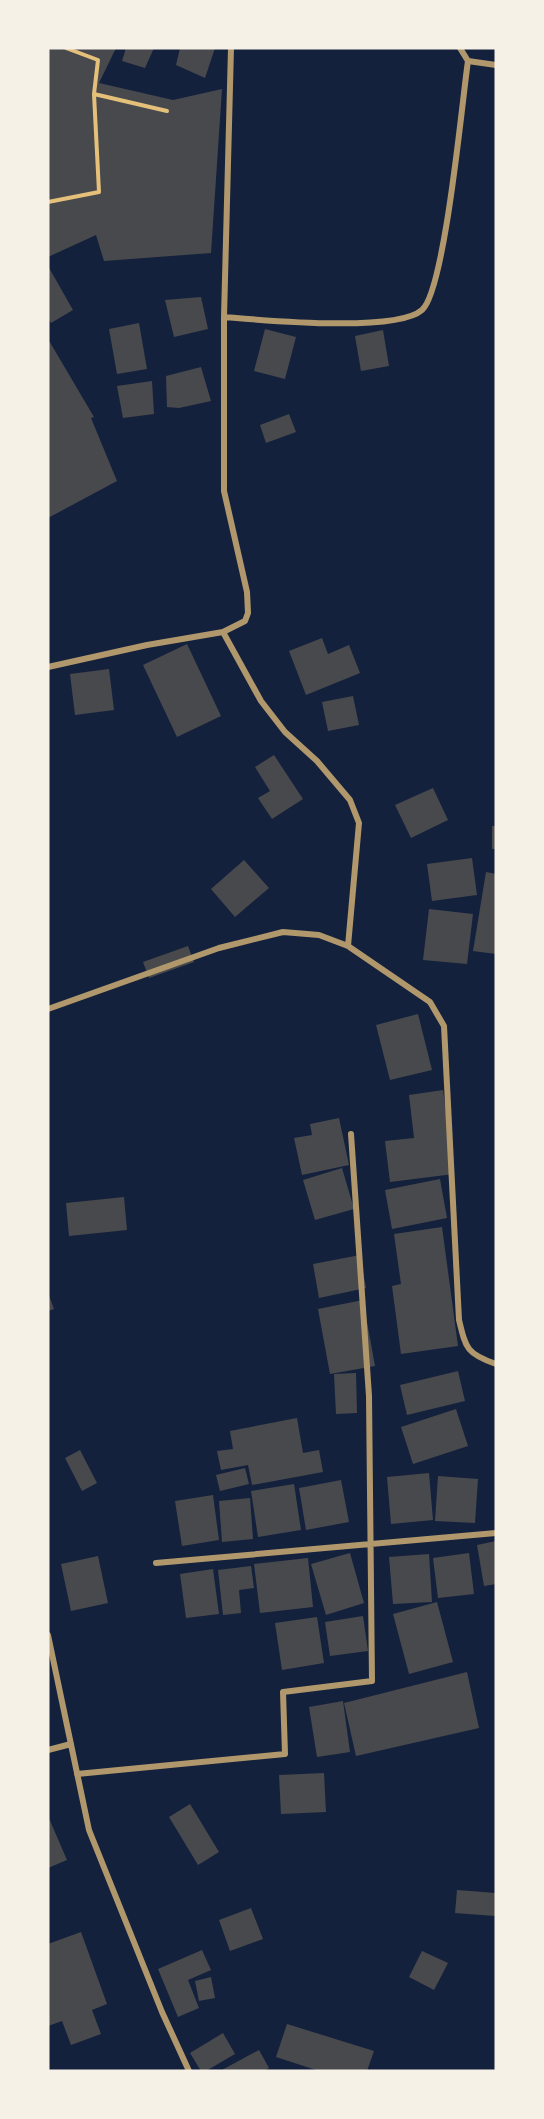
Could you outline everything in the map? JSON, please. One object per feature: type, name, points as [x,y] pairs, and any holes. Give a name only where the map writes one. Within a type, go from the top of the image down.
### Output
[{"type":"street","points":[[48,668],[147,645],[223,632],[245,621],[248,613],[247,592],[224,491],[224,317],[231,48]]},
{"type":"street","points":[[224,317],[296,324],[386,321],[408,317],[423,309],[436,284],[445,235],[468,61],[460,48]]},
{"type":"street","points":[[468,61],[496,64]]},
{"type":"street","points":[[223,632],[261,701],[285,732],[317,760],[350,800],[360,823],[354,858],[348,946]]},
{"type":"street","points":[[48,1009],[219,948],[283,932],[319,934],[348,946],[430,1002],[444,1026],[459,1320],[465,1346],[475,1356],[496,1364]]},
{"type":"street","points":[[77,1774],[285,1754],[283,1692],[372,1682],[369,1396],[351,1134]]},
{"type":"street","points":[[156,1563],[496,1533]]},
{"type":"street","points":[[48,1635],[89,1830],[162,2012],[189,2071]]},
{"type":"street","points":[[48,1750],[71,1744]]},
{"type":"path","points":[[48,202],[99,192],[94,94],[98,60],[66,48]]},
{"type":"path","points":[[94,94],[167,111]]},
{"type":"building","points":[[48,48],[116,48],[99,83],[173,100],[222,89],[211,253],[104,261],[96,235],[48,257]]},
{"type":"building","points":[[126,48],[154,48],[145,68],[122,61]]},
{"type":"building","points":[[180,48],[215,48],[205,78],[176,65]]},
{"type":"building","points":[[48,266],[73,310],[51,323],[48,318]]},
{"type":"building","points":[[201,297],[208,329],[174,337],[165,300]]},
{"type":"building","points":[[139,323],[147,369],[117,374],[109,329]]},
{"type":"building","points":[[265,329],[296,337],[285,379],[254,371]]},
{"type":"building","points":[[383,330],[389,366],[361,371],[355,336]]},
{"type":"building","points":[[48,339],[94,417],[91,418],[117,481],[48,518]]},
{"type":"building","points":[[201,367],[211,401],[179,408],[167,407],[166,376]]},
{"type":"building","points":[[152,381],[154,414],[123,418],[117,386]]},
{"type":"building","points":[[289,414],[296,432],[266,443],[260,425]]},
{"type":"building","points":[[322,638],[328,654],[349,645],[360,673],[306,695],[289,651]]},
{"type":"building","points":[[187,644],[221,716],[177,737],[143,665]]},
{"type":"building","points":[[109,669],[114,710],[75,715],[70,674]]},
{"type":"building","points":[[353,696],[359,725],[328,731],[322,702]]},
{"type":"building","points":[[274,755],[303,799],[272,819],[258,798],[270,791],[255,767]]},
{"type":"building","points":[[433,788],[448,820],[411,838],[395,805]]},
{"type":"building","points":[[492,826],[496,826],[496,849],[492,849]]},
{"type":"building","points":[[472,858],[477,895],[432,901],[427,864]]},
{"type":"building","points":[[244,860],[269,888],[235,917],[211,889]]},
{"type":"building","points":[[486,872],[496,874],[496,954],[473,951]]},
{"type":"building","points":[[429,909],[473,914],[467,964],[423,960]]},
{"type":"building","points":[[188,946],[194,962],[149,978],[143,962]]},
{"type":"building","points":[[418,1014],[432,1070],[390,1080],[376,1025]]},
{"type":"building","points":[[443,1090],[454,1174],[390,1182],[385,1141],[414,1138],[409,1095]]},
{"type":"building","points":[[339,1118],[349,1165],[302,1175],[294,1138],[312,1135],[310,1124]]},
{"type":"building","points":[[342,1168],[354,1209],[315,1220],[303,1180]]},
{"type":"building","points":[[440,1179],[447,1218],[392,1229],[385,1190]]},
{"type":"building","points":[[124,1197],[127,1230],[69,1236],[66,1203]]},
{"type":"building","points":[[442,1227],[458,1346],[401,1354],[392,1286],[401,1284],[394,1234]]},
{"type":"building","points":[[360,1255],[366,1288],[319,1298],[313,1264]]},
{"type":"building","points":[[48,1293],[54,1309],[48,1311]]},
{"type":"building","points":[[363,1300],[375,1366],[330,1374],[318,1309]]},
{"type":"building","points":[[458,1371],[465,1401],[407,1415],[400,1385]]},
{"type":"building","points":[[356,1373],[357,1413],[336,1414],[334,1374]]},
{"type":"building","points":[[456,1409],[468,1446],[413,1464],[401,1427]]},
{"type":"building","points":[[297,1418],[303,1453],[319,1450],[323,1472],[252,1485],[248,1465],[221,1470],[217,1451],[233,1449],[230,1431]]},
{"type":"building","points":[[80,1450],[97,1483],[82,1491],[65,1458]]},
{"type":"building","points":[[245,1468],[249,1484],[220,1491],[216,1475]]},
{"type":"building","points":[[429,1473],[433,1520],[391,1524],[387,1477]]},
{"type":"building","points":[[438,1476],[478,1479],[475,1523],[435,1521]]},
{"type":"building","points":[[341,1480],[349,1522],[306,1530],[299,1488]]},
{"type":"building","points":[[294,1484],[301,1530],[258,1537],[251,1491]]},
{"type":"building","points":[[213,1495],[219,1540],[182,1546],[175,1501]]},
{"type":"building","points":[[250,1498],[253,1539],[222,1542],[219,1501]]},
{"type":"building","points":[[496,1541],[496,1584],[484,1586],[477,1545]]},
{"type":"building","points":[[350,1553],[364,1603],[326,1615],[311,1564]]},
{"type":"building","points":[[469,1553],[474,1594],[438,1598],[433,1558]]},
{"type":"building","points":[[429,1554],[432,1602],[393,1604],[389,1557]]},
{"type":"building","points":[[98,1556],[108,1603],[71,1611],[61,1564]]},
{"type":"building","points":[[308,1558],[313,1607],[260,1613],[254,1564]]},
{"type":"building","points":[[251,1566],[254,1588],[239,1590],[241,1613],[223,1615],[218,1570]]},
{"type":"building","points":[[213,1569],[219,1614],[186,1618],[180,1574]]},
{"type":"building","points":[[437,1602],[453,1662],[409,1674],[393,1614]]},
{"type":"building","points":[[363,1616],[368,1651],[330,1656],[325,1622]]},
{"type":"building","points":[[317,1617],[324,1663],[282,1670],[275,1623]]},
{"type":"building","points":[[467,1672],[479,1728],[356,1756],[344,1703]]},
{"type":"building","points":[[343,1701],[350,1752],[317,1757],[309,1707]]},
{"type":"building","points":[[324,1773],[326,1812],[281,1814],[279,1775]]},
{"type":"building","points":[[190,1804],[219,1852],[198,1865],[169,1817]]},
{"type":"building","points":[[48,1816],[67,1860],[48,1868]]},
{"type":"building","points":[[457,1890],[496,1893],[495,1916],[455,1913]]},
{"type":"building","points":[[251,1908],[263,1939],[230,1951],[219,1920]]},
{"type":"building","points":[[81,1932],[107,2004],[92,2010],[101,2034],[71,2045],[62,2021],[48,2026],[48,1944]]},
{"type":"building","points":[[202,1950],[211,1970],[188,1980],[199,2008],[178,2017],[158,1969]]},
{"type":"building","points":[[422,1951],[448,1963],[434,1990],[409,1977]]},
{"type":"building","points":[[211,1977],[215,1998],[199,2001],[195,1981]]},
{"type":"building","points":[[287,2024],[374,2051],[367,2071],[319,2071],[276,2057]]},
{"type":"building","points":[[223,2033],[235,2054],[206,2071],[201,2071],[190,2053]]},
{"type":"building","points":[[259,2050],[269,2068],[264,2071],[220,2071]]}]
